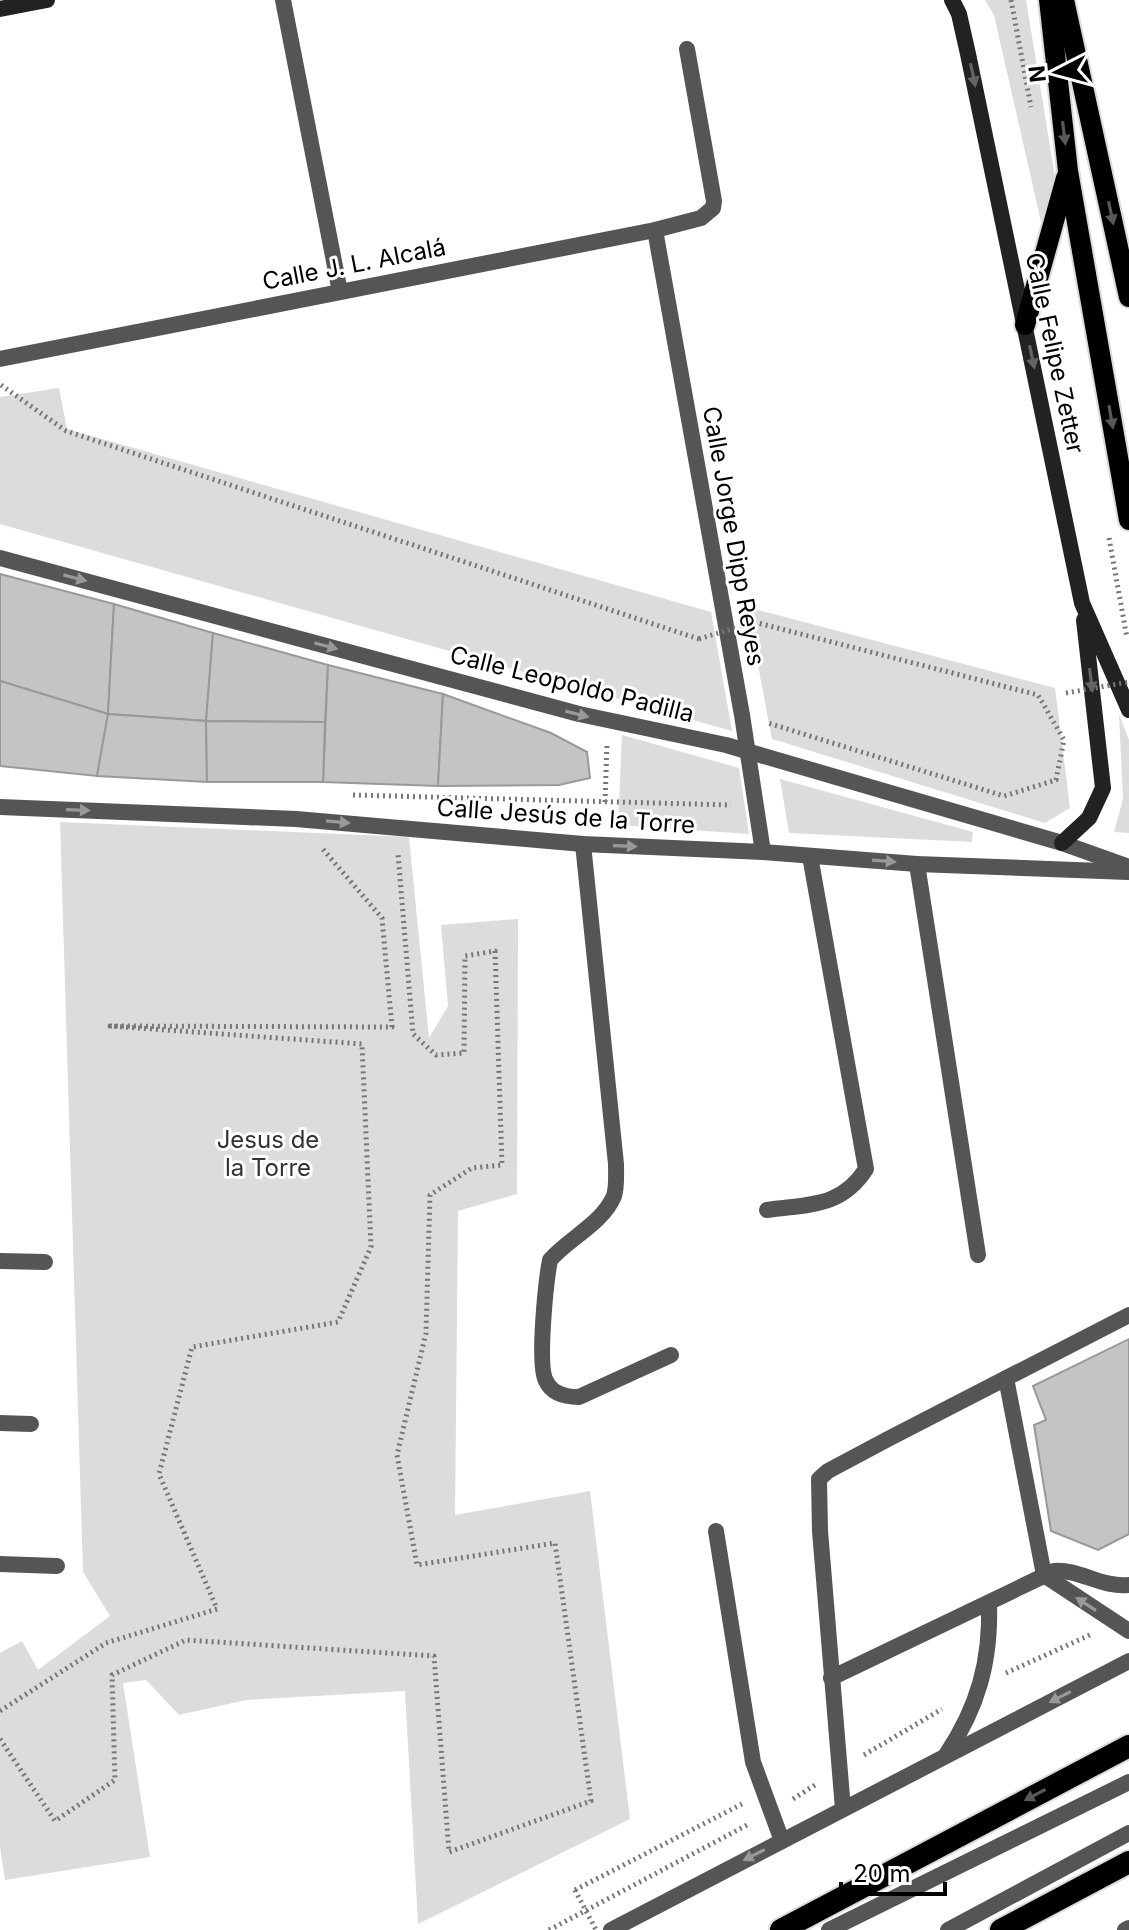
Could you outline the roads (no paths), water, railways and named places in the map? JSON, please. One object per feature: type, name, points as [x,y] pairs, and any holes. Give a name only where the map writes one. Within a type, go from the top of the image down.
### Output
[{"type":"highway","points":[[781,1930],[1129,1746]]},
{"type":"highway","points":[[1001,1930],[1129,1862]]},
{"type":"main road","points":[[0,9],[47,0]]},
{"type":"main road","name":"Calle Felipe Zetter","points":[[952,0],[959,14],[968,54],[1082,603],[1129,710]]},
{"type":"main road","points":[[1049,0],[1068,171],[1129,520]]},
{"type":"main road","points":[[1064,0],[1129,297]]},
{"type":"main road","points":[[1025,325],[1068,171]]},
{"type":"main road","points":[[1062,843],[1089,818],[1103,788],[1082,603]]},
{"type":"street","points":[[283,0],[340,292]]},
{"type":"street","name":"Calle J. L. Alcalá","points":[[0,359],[655,230],[701,218],[713,208],[713,193],[687,49]]},
{"type":"street","name":"Calle Jorge Dipp Reyes","points":[[655,230],[742,715],[763,852]]},
{"type":"street","name":"Calle Leopoldo Padilla","points":[[0,558],[579,714],[747,751],[1062,843],[1129,870]]},
{"type":"street","name":"Calle Jesús de la Torre","points":[[0,807],[296,819],[583,844],[763,852],[917,864],[1129,870]]},
{"type":"street","points":[[583,844],[616,1186],[604,1212],[550,1260],[542,1359],[544,1376],[553,1390],[569,1397],[579,1397],[671,1355]]},
{"type":"street","points":[[767,1210],[827,1201],[851,1189],[866,1169],[810,856]]},
{"type":"street","points":[[917,864],[978,1255]]},
{"type":"street","points":[[0,1261],[45,1262]]},
{"type":"street","points":[[843,1809],[820,1531],[819,1479],[828,1471],[1129,1315]]},
{"type":"street","points":[[1006,1378],[1044,1575],[1129,1631]]},
{"type":"street","points":[[0,1423],[31,1424]]},
{"type":"street","points":[[716,1531],[753,1762],[782,1841]]},
{"type":"street","points":[[0,1564],[57,1566]]},
{"type":"street","points":[[831,1678],[1057,1570],[1100,1583],[1129,1585]]},
{"type":"street","points":[[946,1755],[967,1721],[982,1685],[990,1631],[989,1603]]},
{"type":"street","points":[[611,1930],[1129,1661]]},
{"type":"street","points":[[829,1930],[1129,1782]]},
{"type":"street","points":[[948,1930],[1129,1833]]},
{"type":"park label","name":"Jesus de la Torre","points":[[268,1153]]}]
